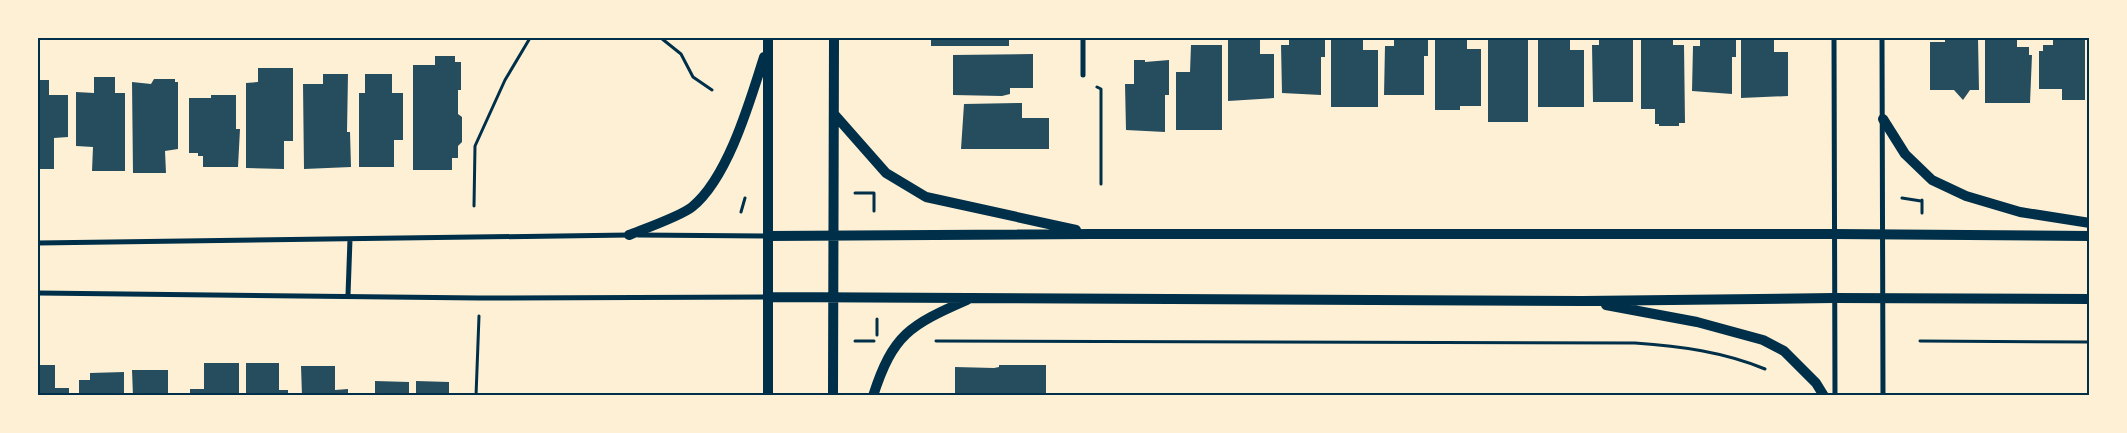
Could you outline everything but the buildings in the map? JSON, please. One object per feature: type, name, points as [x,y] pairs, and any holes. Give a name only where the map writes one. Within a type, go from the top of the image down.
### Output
[{"type":"main road","points":[[833,396],[834,38]]},
{"type":"main road","points":[[629,235],[691,208],[708,191],[736,138],[768,42]]},
{"type":"main road","points":[[768,42],[768,396]]},
{"type":"main road","points":[[834,114],[886,173],[926,197],[1091,234]]},
{"type":"main road","points":[[1883,119],[1905,154],[1932,180],[1966,196],[2020,212],[2090,223]]},
{"type":"main road","points":[[768,236],[1091,234],[2090,236]]},
{"type":"main road","points":[[768,297],[1583,301],[1834,298],[2090,299]]},
{"type":"main road","points":[[873,396],[894,346],[912,328],[926,318],[972,298]]},
{"type":"main road","points":[[1583,301],[1697,322],[1763,340],[1784,351],[1816,383],[1824,396]]},
{"type":"street","points":[[1083,38],[1083,75]]},
{"type":"street","points":[[1834,38],[1835,396]]},
{"type":"street","points":[[1882,38],[1883,396]]},
{"type":"street","points":[[38,243],[629,235],[768,236]]},
{"type":"street","points":[[348,295],[350,239]]},
{"type":"street","points":[[38,293],[348,295],[479,298],[768,297]]},
{"type":"path","points":[[474,206],[475,146],[506,80],[530,38]]},
{"type":"path","points":[[661,38],[681,54],[692,78],[712,90]]},
{"type":"path","points":[[1083,75],[1101,89],[1101,184]]},
{"type":"path","points":[[854,193],[874,194],[874,211]]},
{"type":"path","points":[[1902,198],[1922,201]]},
{"type":"path","points":[[476,396],[479,298]]},
{"type":"path","points":[[855,341],[877,341],[876,319]]},
{"type":"path","points":[[933,341],[1635,343],[1699,350],[1741,359],[1765,368]]},
{"type":"path","points":[[1920,341],[2090,342]]}]
